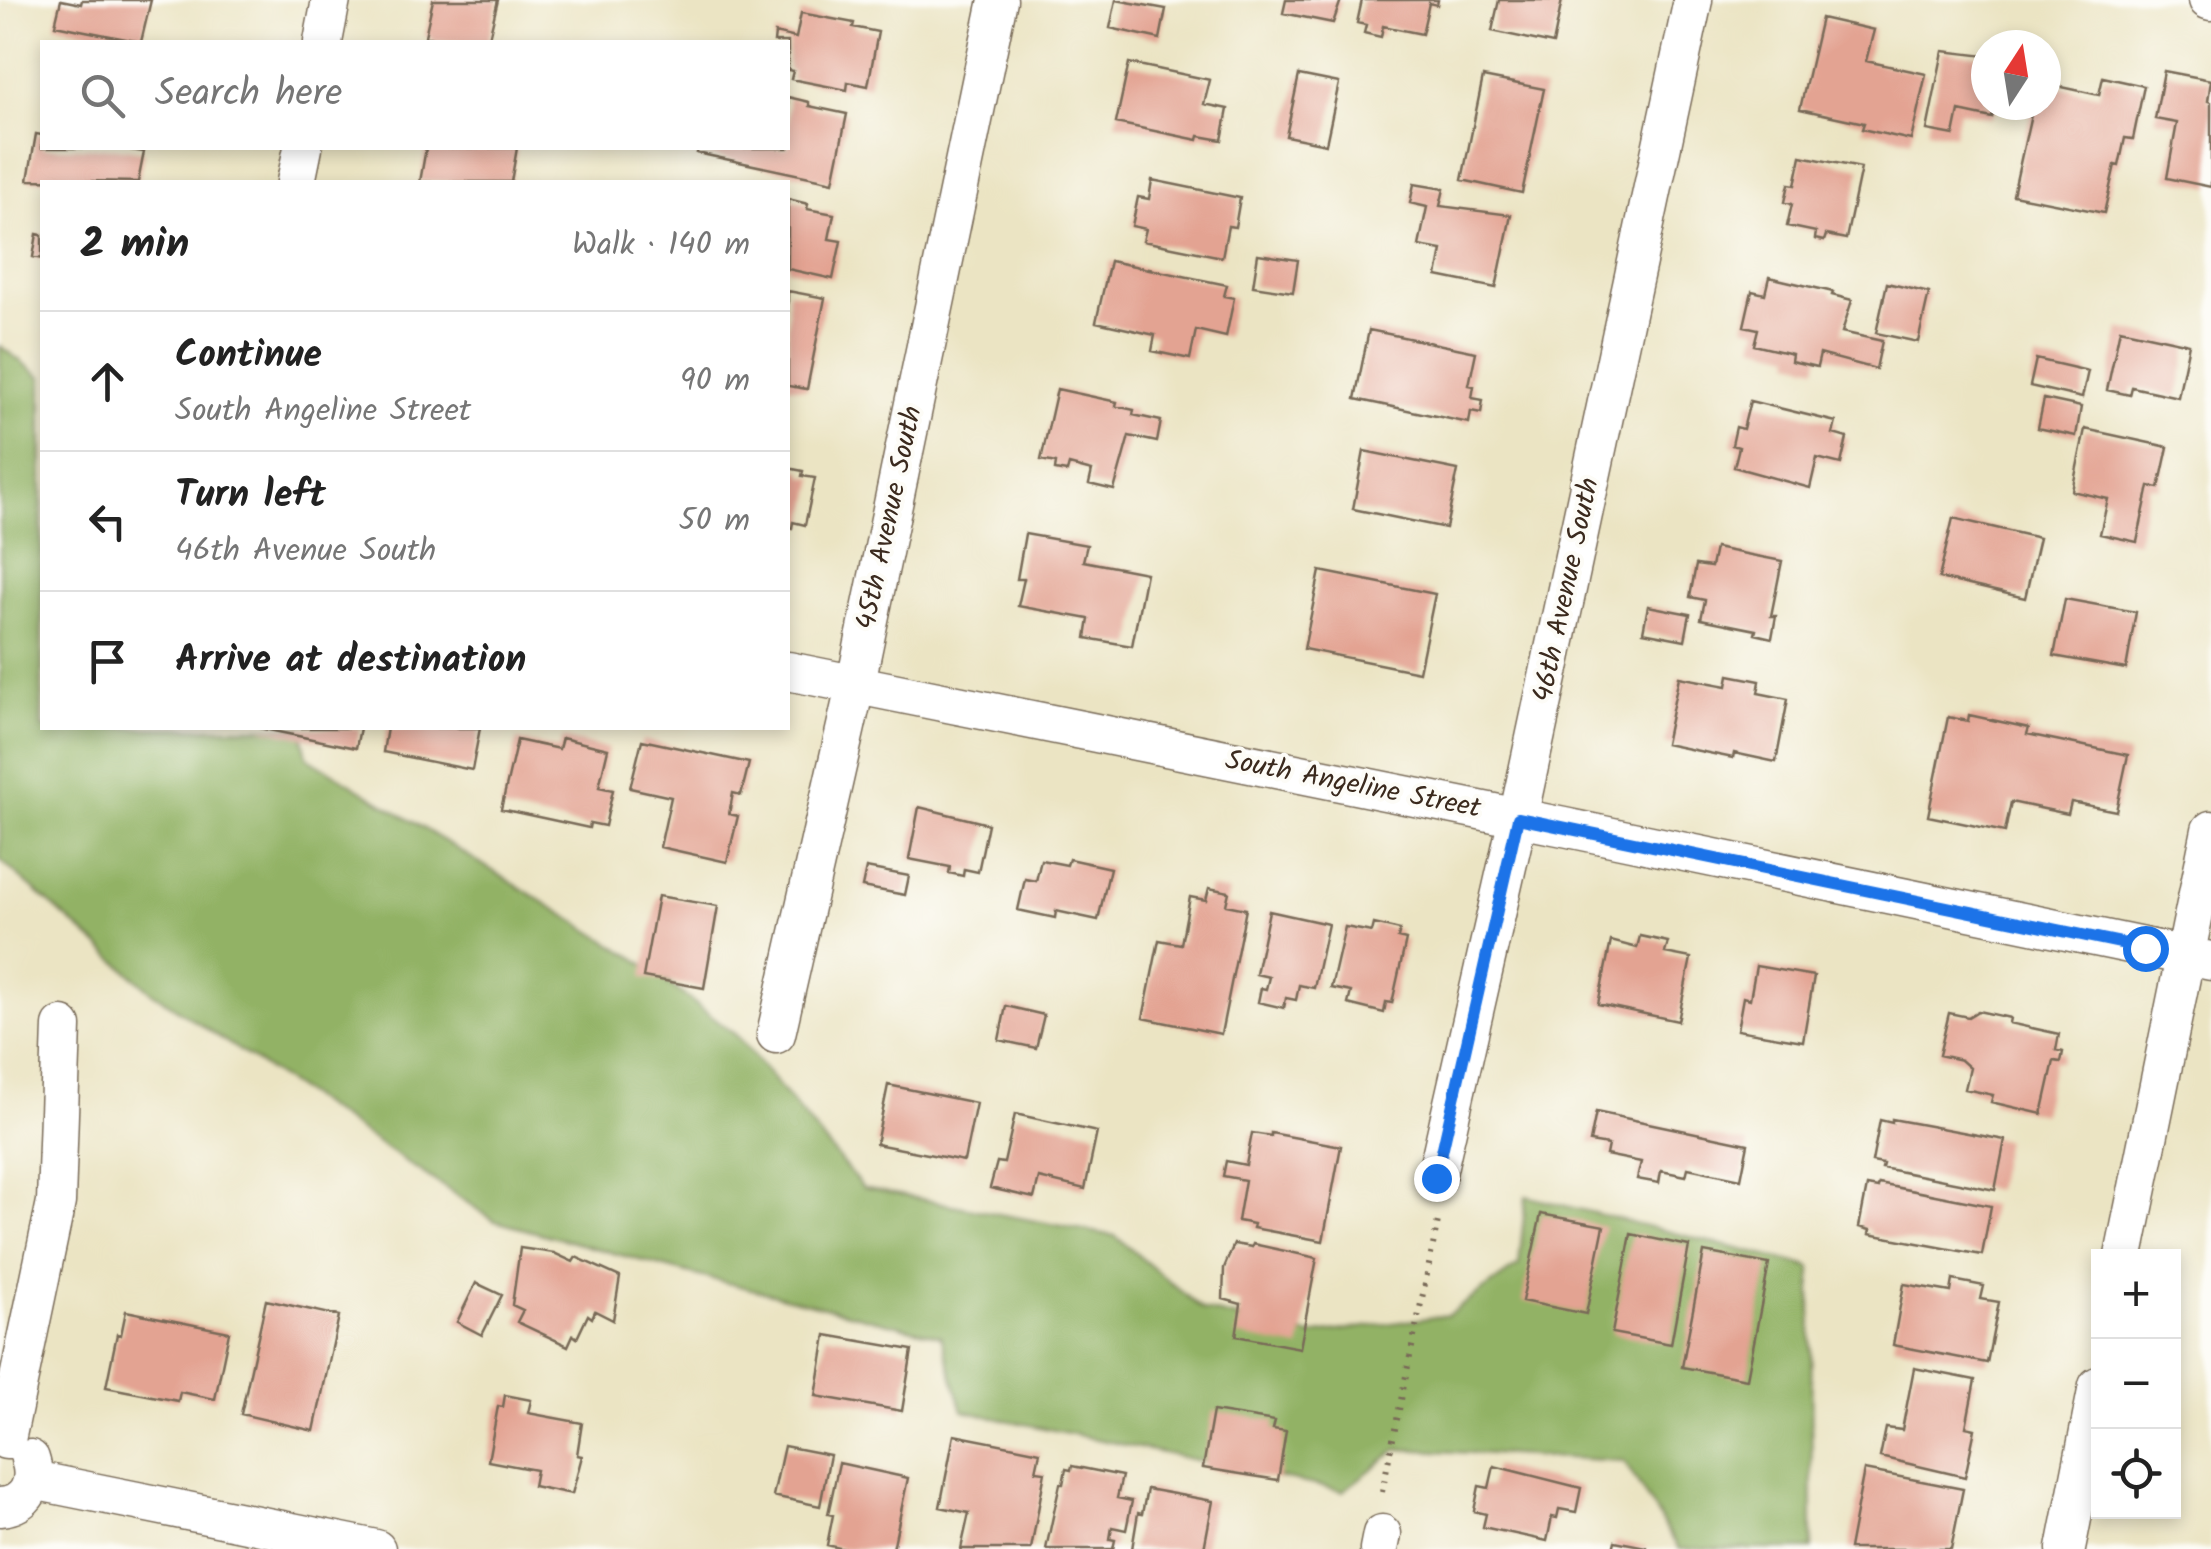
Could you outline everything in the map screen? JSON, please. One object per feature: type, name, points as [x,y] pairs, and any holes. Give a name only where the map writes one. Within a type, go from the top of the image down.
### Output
[{"type":"street","points":[[323,40],[331,0]]},
{"type":"street","name":"45th Avenue South","points":[[776,1034],[855,687],[998,0]]},
{"type":"street","name":"46th Avenue South","points":[[1438,1191],[1693,0]]},
{"type":"street","points":[[296,180],[303,150]]},
{"type":"street","name":"South Angeline Street","points":[[790,672],[2198,958]]},
{"type":"street","points":[[2126,1249],[2198,958],[2211,830]]},
{"type":"street","points":[[0,1507],[17,1504],[26,1496],[32,1480],[32,1462],[26,1452],[3,1440],[56,1202],[62,1026]]},
{"type":"street","points":[[2066,1549],[2091,1422]]},
{"type":"street","points":[[32,1480],[376,1549]]},
{"type":"path","points":[[1382,1488],[1438,1191]]},
{"type":"green space","points":[[0,346],[40,376],[40,730],[301,730],[307,757],[638,960],[737,1036],[863,1188],[1115,1236],[1203,1310],[1310,1335],[1448,1315],[1519,1265],[1526,1196],[1811,1267],[1812,1549],[1679,1549],[1624,1461],[1398,1449],[1343,1491],[963,1411],[941,1336],[495,1221],[153,993],[0,860]]},
{"type":"building","points":[[61,0],[81,4],[82,0],[151,0],[141,40],[55,25]]},
{"type":"building","points":[[433,0],[498,0],[488,40],[432,40],[425,36]]},
{"type":"building","points":[[1116,0],[1166,9],[1160,39],[1110,28]]},
{"type":"building","points":[[1286,0],[1341,0],[1333,23],[1283,13]]},
{"type":"building","points":[[1362,0],[1438,0],[1437,5],[1429,3],[1422,34],[1383,26],[1381,37],[1364,33],[1366,25],[1357,23]]},
{"type":"building","points":[[1499,0],[1562,0],[1553,44],[1492,31]]},
{"type":"building","points":[[801,13],[878,32],[868,86],[848,82],[847,90],[791,79],[790,40],[774,40],[775,33],[796,38]]},
{"type":"building","points":[[1821,18],[1874,30],[1866,61],[1926,74],[1911,140],[1862,129],[1864,123],[1800,109]]},
{"type":"building","points":[[1943,51],[1971,54],[1971,114],[1959,111],[1954,135],[1927,130]]},
{"type":"building","points":[[1129,63],[1210,80],[1204,104],[1228,109],[1222,140],[1199,136],[1198,140],[1116,123]]},
{"type":"building","points":[[2164,71],[2211,80],[2211,187],[2167,178],[2177,123],[2155,119]]},
{"type":"building","points":[[1299,75],[1339,83],[1326,144],[1286,136]]},
{"type":"building","points":[[1483,77],[1544,89],[1522,193],[1462,180]]},
{"type":"building","points":[[2103,77],[2144,86],[2133,139],[2125,138],[2104,213],[2013,195],[2030,120],[2061,120],[2061,87],[2099,95]]},
{"type":"building","points":[[790,97],[847,114],[833,182],[697,153],[790,150]]},
{"type":"building","points":[[36,134],[40,135],[40,150],[144,152],[138,180],[28,180]]},
{"type":"building","points":[[426,150],[517,150],[511,180],[420,180]]},
{"type":"building","points":[[1801,156],[1861,168],[1846,239],[1826,235],[1824,241],[1815,239],[1816,232],[1787,226],[1792,204],[1785,202],[1789,184],[1795,185]]},
{"type":"building","points":[[1152,180],[1240,198],[1235,227],[1228,226],[1222,257],[1143,241],[1146,229],[1132,226],[1138,197],[1149,199]]},
{"type":"building","points":[[1414,184],[1444,189],[1440,206],[1511,215],[1496,288],[1437,276],[1442,250],[1419,246],[1427,207],[1410,203]]},
{"type":"building","points":[[790,200],[808,204],[807,209],[834,214],[829,239],[841,241],[833,279],[790,269]]},
{"type":"building","points":[[37,234],[40,235],[40,259],[33,257]]},
{"type":"building","points":[[1258,254],[1298,260],[1293,292],[1253,286]]},
{"type":"building","points":[[1110,261],[1227,285],[1224,296],[1234,298],[1226,337],[1196,330],[1190,359],[1152,351],[1155,335],[1096,322]]},
{"type":"building","points":[[1769,277],[1852,300],[1842,332],[1882,341],[1876,369],[1820,354],[1817,367],[1791,361],[1792,354],[1754,345],[1758,329],[1744,326],[1752,291],[1765,294]]},
{"type":"building","points":[[1887,283],[1929,293],[1918,342],[1876,333]]},
{"type":"building","points":[[790,291],[825,298],[807,389],[790,386]]},
{"type":"building","points":[[2120,329],[2189,344],[2178,397],[2132,387],[2130,395],[2107,390]]},
{"type":"building","points":[[1369,330],[1476,352],[1469,385],[1474,386],[1472,398],[1483,400],[1481,413],[1471,411],[1469,423],[1355,399]]},
{"type":"building","points":[[2036,359],[2088,371],[2082,398],[2030,386]]},
{"type":"building","points":[[1057,389],[1117,402],[1116,406],[1134,410],[1133,415],[1161,421],[1157,442],[1129,436],[1114,490],[1089,484],[1092,471],[1069,465],[1067,472],[1055,470],[1056,463],[1041,460]]},
{"type":"building","points":[[2044,399],[2081,407],[2076,436],[2038,428]]},
{"type":"building","points":[[1750,401],[1836,422],[1833,434],[1847,438],[1841,464],[1817,458],[1810,488],[1734,467],[1739,447],[1732,445],[1736,427],[1743,429]]},
{"type":"building","points":[[2085,429],[2168,447],[2159,488],[2149,486],[2137,542],[2100,534],[2108,499],[2072,491]]},
{"type":"building","points":[[1364,451],[1458,470],[1446,528],[1353,509]]},
{"type":"building","points":[[790,468],[815,478],[805,525],[793,522],[792,528]]},
{"type":"building","points":[[1953,518],[2039,538],[2025,598],[1939,578]]},
{"type":"building","points":[[1025,534],[1087,545],[1083,561],[1146,573],[1132,646],[1086,638],[1089,619],[1018,606],[1024,579],[1017,579]]},
{"type":"building","points":[[1715,548],[1782,561],[1771,616],[1776,616],[1772,638],[1755,634],[1756,630],[1701,619],[1705,600],[1690,597],[1696,565],[1711,567]]},
{"type":"building","points":[[1320,571],[1435,594],[1419,672],[1304,649]]},
{"type":"building","points":[[2065,599],[2136,612],[2126,669],[2054,656]]},
{"type":"building","points":[[1648,606],[1690,614],[1685,640],[1643,632]]},
{"type":"building","points":[[1729,675],[1760,681],[1758,693],[1788,699],[1776,762],[1665,744],[1679,677],[1727,686]]},
{"type":"building","points":[[1969,715],[2029,728],[2027,734],[2128,755],[2116,811],[2071,802],[2068,814],[2011,802],[2005,832],[1928,816],[1948,717],[1968,721]]},
{"type":"building","points":[[269,730],[360,730],[356,748]]},
{"type":"building","points":[[387,730],[480,730],[472,770],[383,752]]},
{"type":"building","points":[[562,738],[608,749],[599,787],[613,790],[605,826],[590,823],[589,828],[501,809],[517,740],[559,749]]},
{"type":"building","points":[[642,740],[749,763],[741,795],[733,793],[729,814],[738,816],[727,862],[660,847],[671,797],[630,788]]},
{"type":"building","points":[[919,807],[988,824],[978,872],[964,869],[963,876],[949,873],[950,867],[909,859]]},
{"type":"building","points":[[1069,859],[1110,868],[1098,920],[1056,911],[1055,918],[1018,910],[1025,879],[1036,881],[1041,860],[1067,865]]},
{"type":"building","points":[[866,868],[909,876],[905,895],[862,887]]},
{"type":"building","points":[[1209,888],[1229,892],[1226,905],[1246,909],[1221,1034],[1143,1018],[1159,940],[1181,944],[1190,897],[1206,900]]},
{"type":"building","points":[[658,896],[718,906],[704,988],[643,977]]},
{"type":"building","points":[[1269,911],[1328,924],[1314,988],[1299,985],[1296,1000],[1286,998],[1284,1008],[1258,1002],[1269,977],[1256,974]]},
{"type":"building","points":[[1374,924],[1400,930],[1398,938],[1406,940],[1392,1003],[1386,1002],[1384,1013],[1348,1004],[1351,992],[1331,988],[1345,927],[1372,932]]},
{"type":"building","points":[[1640,936],[1668,942],[1665,953],[1691,958],[1678,1021],[1598,1004],[1611,941],[1637,948]]},
{"type":"building","points":[[1756,966],[1814,976],[1803,1041],[1737,1030],[1743,997],[1750,999]]},
{"type":"building","points":[[1006,1006],[1044,1015],[1036,1048],[999,1040]]},
{"type":"building","points":[[1978,1011],[2010,1018],[2009,1023],[2059,1034],[2056,1050],[2063,1052],[2061,1062],[2054,1061],[2042,1114],[1991,1102],[1993,1095],[1965,1089],[1970,1068],[1961,1060],[1939,1055],[1949,1013],[1968,1017]]},
{"type":"building","points":[[888,1085],[976,1103],[964,1161],[876,1144]]},
{"type":"building","points":[[1596,1112],[1748,1144],[1741,1179],[1688,1168],[1686,1176],[1661,1171],[1659,1183],[1637,1179],[1641,1162],[1606,1155],[1608,1145],[1590,1142]]},
{"type":"building","points":[[1015,1114],[1097,1132],[1085,1189],[1039,1178],[1034,1198],[990,1188],[997,1162],[1004,1163]]},
{"type":"building","points":[[1892,1119],[2005,1140],[1995,1190],[1882,1168],[1883,1164],[1872,1162],[1880,1120],[1892,1123]]},
{"type":"building","points":[[1252,1133],[1341,1146],[1323,1241],[1253,1228],[1254,1224],[1238,1221],[1245,1180],[1223,1176],[1226,1161],[1246,1165]]},
{"type":"building","points":[[1879,1184],[1991,1206],[1982,1255],[1869,1234],[1870,1230],[1859,1227],[1867,1186],[1878,1188]]},
{"type":"building","points":[[1541,1214],[1604,1226],[1586,1314],[1522,1301]]},
{"type":"building","points":[[1631,1234],[1689,1246],[1671,1344],[1612,1333]]},
{"type":"building","points":[[1234,1244],[1253,1244],[1317,1258],[1300,1348],[1236,1336],[1241,1304],[1223,1299],[1224,1268]]},
{"type":"building","points":[[520,1248],[554,1253],[573,1262],[576,1257],[620,1277],[613,1320],[595,1311],[592,1318],[588,1315],[577,1338],[573,1335],[568,1346],[517,1322],[523,1310],[512,1305]]},
{"type":"building","points":[[1704,1252],[1769,1264],[1747,1379],[1682,1367]]},
{"type":"building","points":[[1953,1280],[1984,1286],[1981,1299],[1999,1302],[1987,1363],[1893,1345],[1904,1284],[1951,1292]]},
{"type":"building","points":[[476,1283],[502,1295],[482,1335],[457,1322]]},
{"type":"building","points":[[266,1300],[339,1316],[314,1431],[241,1414]]},
{"type":"building","points":[[126,1311],[229,1332],[215,1399],[180,1392],[178,1401],[106,1387]]},
{"type":"building","points":[[826,1335],[912,1350],[902,1411],[816,1396]]},
{"type":"building","points":[[1914,1368],[1975,1380],[1966,1427],[1975,1429],[1965,1477],[1880,1457],[1886,1428],[1902,1430]]},
{"type":"building","points":[[505,1395],[531,1400],[528,1413],[582,1423],[577,1455],[582,1456],[572,1494],[533,1486],[536,1470],[488,1461],[498,1406],[503,1407]]},
{"type":"building","points":[[1213,1411],[1275,1421],[1273,1429],[1286,1431],[1278,1480],[1203,1468]]},
{"type":"building","points":[[954,1435],[1040,1452],[1036,1471],[1045,1472],[1031,1549],[961,1549],[969,1513],[940,1507]]},
{"type":"building","points":[[784,1446],[830,1455],[820,1506],[773,1496]]},
{"type":"building","points":[[839,1463],[908,1478],[893,1549],[827,1545],[833,1515],[828,1514]]},
{"type":"building","points":[[1072,1466],[1122,1476],[1117,1498],[1132,1501],[1126,1530],[1112,1527],[1113,1549],[1046,1549],[1060,1484],[1066,1469],[1071,1470]]},
{"type":"building","points":[[1494,1466],[1581,1488],[1576,1512],[1559,1509],[1557,1518],[1552,1517],[1547,1541],[1483,1527],[1486,1514],[1474,1511],[1479,1486],[1489,1488]]},
{"type":"building","points":[[1864,1470],[1963,1489],[1951,1549],[1849,1549]]},
{"type":"building","points":[[1147,1489],[1213,1501],[1204,1549],[1132,1549]]},
{"type":"building","points":[[1615,1541],[1646,1547],[1646,1549],[1613,1549]]},
{"type":"route","points":[[1436,1178],[1518,818],[2145,948]]}]
